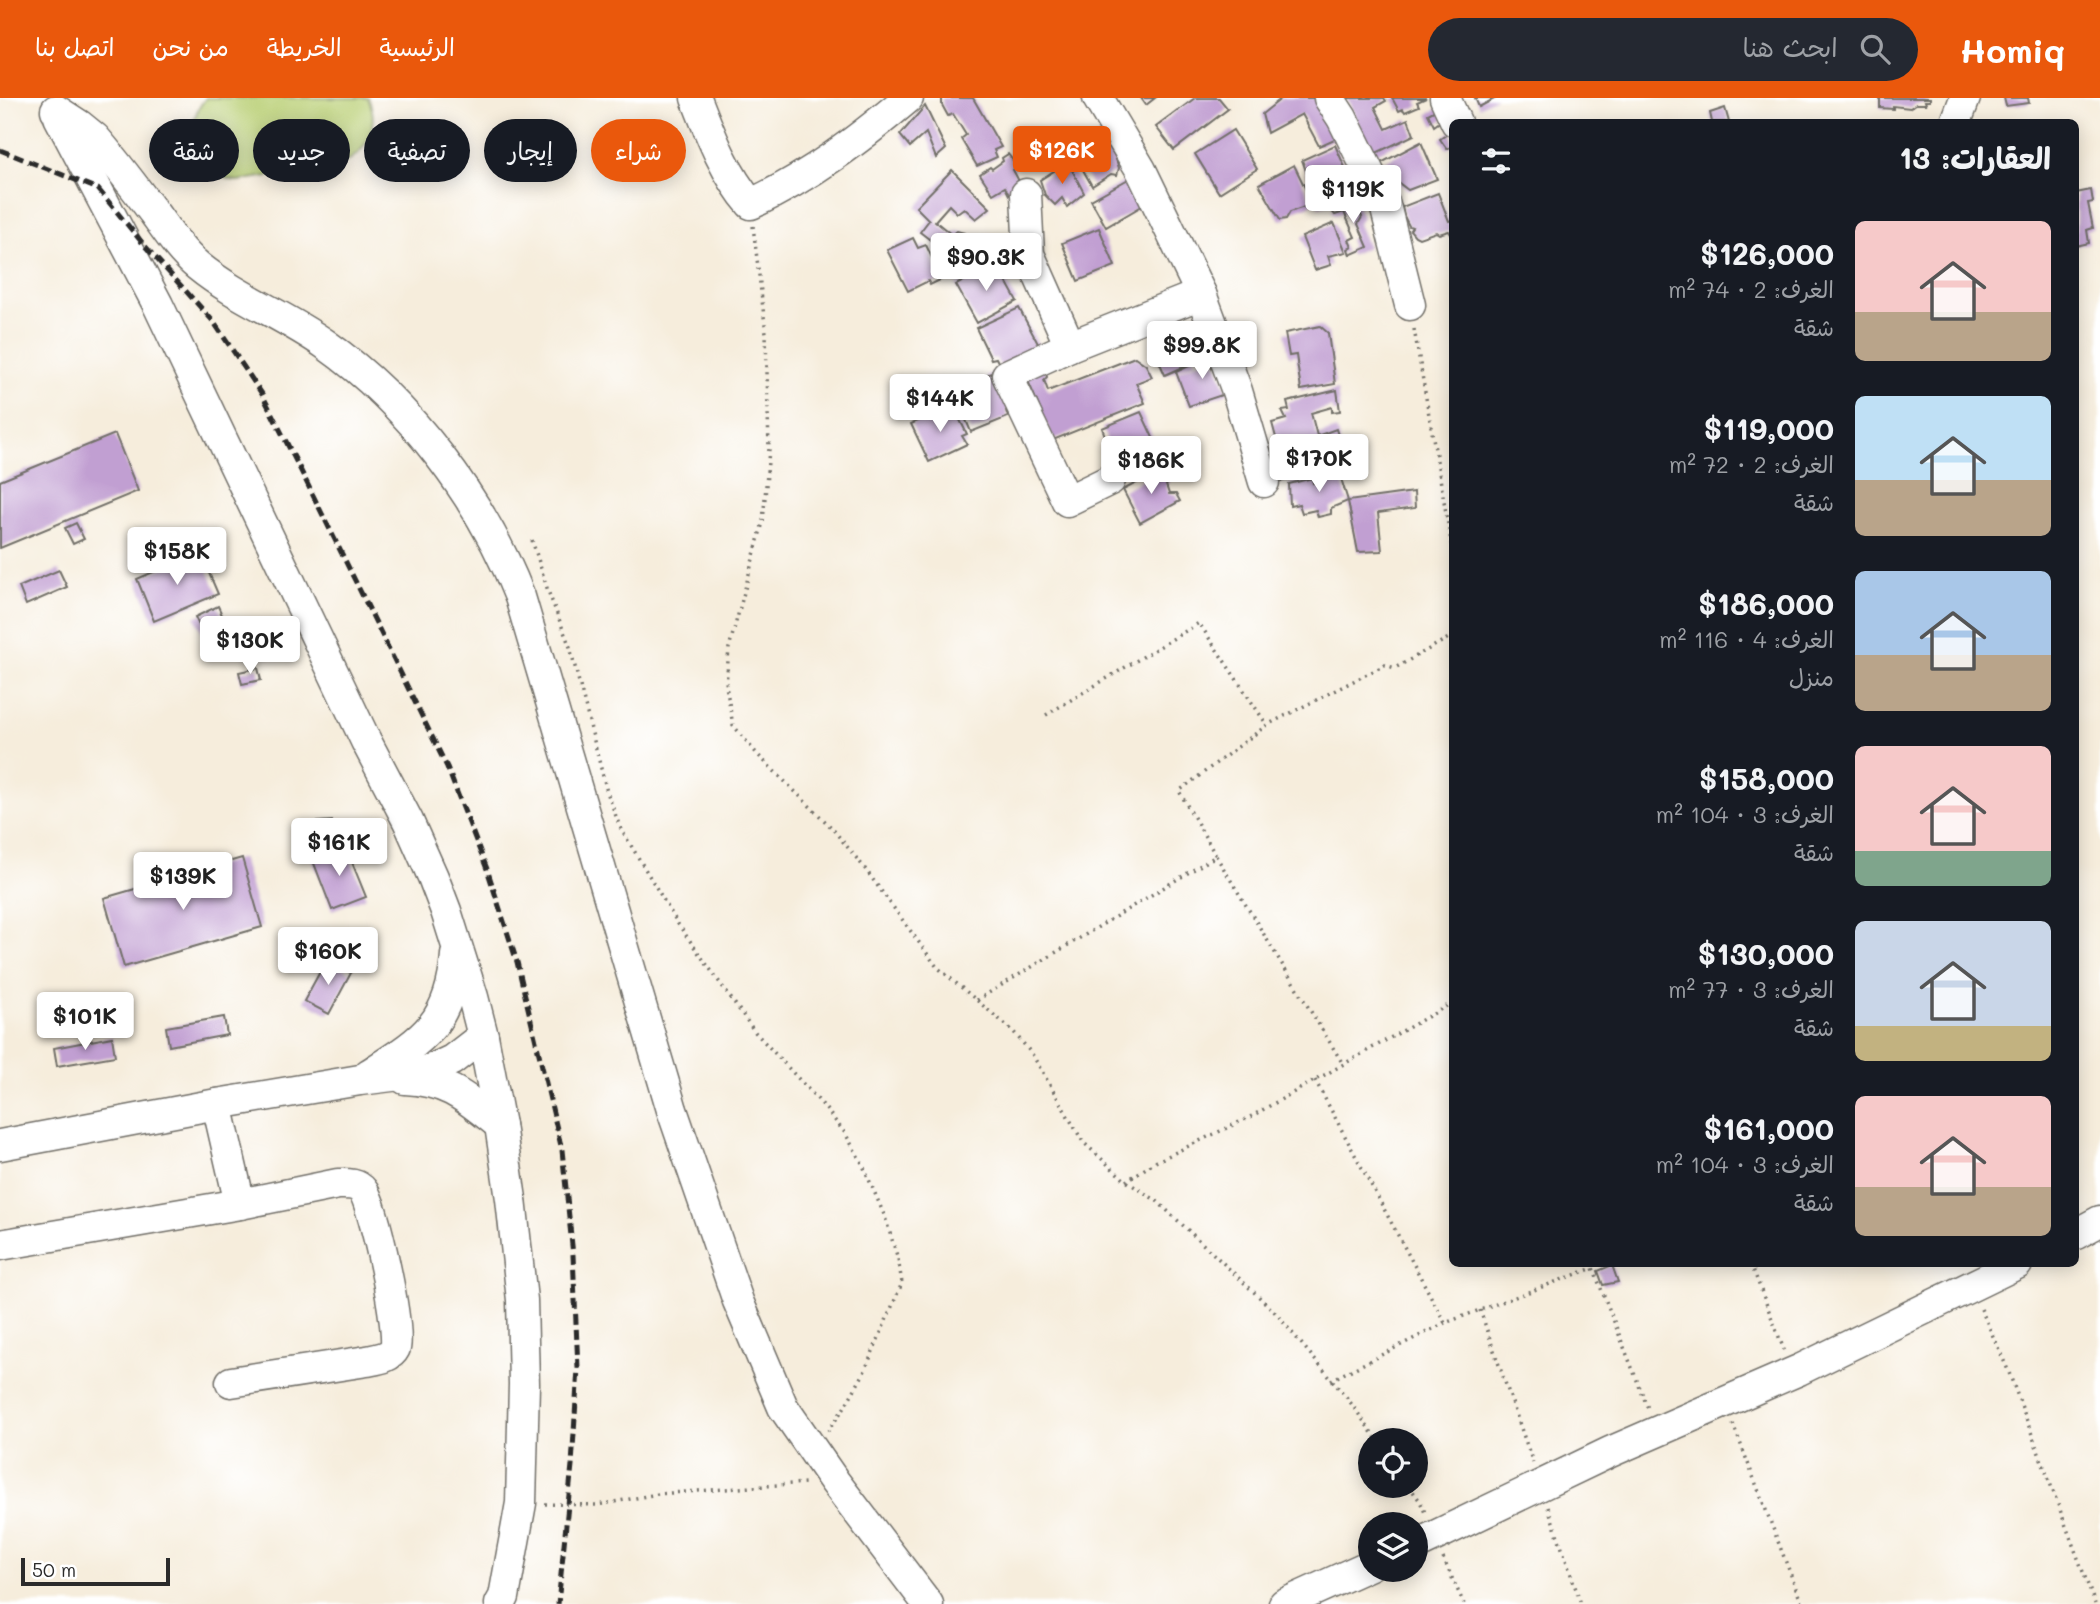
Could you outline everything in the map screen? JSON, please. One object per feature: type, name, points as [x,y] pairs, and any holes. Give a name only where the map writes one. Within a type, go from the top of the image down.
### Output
[{"type":"street","points":[[696,98],[712,140],[742,194],[751,204],[810,173],[879,123],[908,98]]},
{"type":"street","points":[[1098,98],[1141,170],[1201,294],[1237,391],[1264,482]]},
{"type":"street","points":[[1329,98],[1342,118],[1385,205],[1410,304]]},
{"type":"street","points":[[1445,98],[1455,119]]},
{"type":"street","points":[[1957,119],[1965,98]]},
{"type":"street","points":[[52,104],[158,305],[366,741],[408,821],[433,877],[457,946],[483,1036],[500,1125],[522,1300],[522,1503],[502,1601]]},
{"type":"street","points":[[52,104],[95,138],[185,254],[218,280],[324,343],[392,402],[456,478],[487,525],[508,565],[520,597],[652,1047],[716,1241],[743,1313],[783,1407],[835,1482],[928,1604]]},
{"type":"street","points":[[1026,194],[1029,254],[1070,346]]},
{"type":"street","points":[[1110,480],[1067,500],[1007,375],[1070,346],[1201,294]]},
{"type":"street","points":[[360,1080],[405,1052],[423,1038],[435,1023],[451,991],[457,946]]},
{"type":"street","points":[[0,1145],[217,1104],[416,1073],[452,1060],[483,1036]]},
{"type":"street","points":[[360,1080],[421,1080],[443,1085],[457,1092],[500,1125]]},
{"type":"street","points":[[217,1104],[240,1204]]},
{"type":"street","points":[[0,1245],[240,1204],[338,1184],[353,1184],[362,1188],[377,1231],[396,1318],[397,1345],[382,1358],[231,1382]]},
{"type":"street","points":[[2079,1232],[2100,1221]]},
{"type":"street","points":[[1428,1539],[1657,1432],[1793,1373],[2011,1267]]},
{"type":"street","points":[[1291,1601],[1358,1570]]},
{"type":"path","points":[[751,204],[766,333],[769,449],[763,522],[729,648],[726,686],[733,725],[757,754],[831,827],[937,967],[1013,1030],[1032,1054],[1083,1142],[1126,1181],[1157,1201],[1273,1310],[1368,1428]]},
{"type":"path","points":[[1410,304],[1449,530]]},
{"type":"path","points":[[532,540],[570,647],[607,792],[620,827],[678,924],[755,1032],[845,1133],[862,1163],[885,1217],[898,1259],[902,1283],[863,1375],[844,1408],[812,1450]]},
{"type":"path","points":[[1046,715],[1199,623],[1267,725]]},
{"type":"path","points":[[1343,1065],[1179,791],[1267,725],[1385,665],[1395,668],[1449,638]]},
{"type":"path","points":[[977,1000],[1216,856]]},
{"type":"path","points":[[1126,1181],[1157,1161],[1226,1129],[1449,1005]]},
{"type":"path","points":[[1315,1080],[1445,1323]]},
{"type":"path","points":[[1752,1267],[1793,1373]]},
{"type":"path","points":[[1331,1380],[1445,1323],[1593,1268],[1657,1432]]},
{"type":"path","points":[[1971,1286],[2008,1370],[2095,1604]]},
{"type":"path","points":[[1480,1310],[1581,1604]]},
{"type":"path","points":[[1725,1402],[1802,1604]]},
{"type":"path","points":[[522,1503],[597,1505],[657,1494],[835,1482]]},
{"type":"green space","points":[[206,98],[368,98],[373,118],[364,119],[364,146],[350,160],[350,119],[253,119],[253,178],[239,181],[239,119],[195,119]]},
{"type":"building","points":[[942,98],[973,98],[1001,147],[994,150],[997,157],[977,166],[961,139],[966,135],[953,114],[948,116],[942,105]]},
{"type":"building","points":[[1141,98],[1155,98],[1146,105]]},
{"type":"building","points":[[1195,98],[1219,98],[1228,109],[1174,150],[1156,127]]},
{"type":"building","points":[[1282,98],[1316,98],[1339,137],[1319,146],[1302,114],[1267,133],[1262,114]]},
{"type":"building","points":[[1347,98],[1384,98],[1386,101],[1375,107],[1386,129],[1408,119],[1414,135],[1372,155]]},
{"type":"building","points":[[1392,98],[1426,98],[1417,102],[1419,106],[1405,112],[1403,109],[1399,111]]},
{"type":"building","points":[[1475,98],[1496,98],[1479,107]]},
{"type":"building","points":[[1880,98],[1930,98],[1930,101],[1910,108],[1893,106],[1893,109],[1880,108]]},
{"type":"building","points":[[2004,98],[2028,98],[2029,103],[2006,106]]},
{"type":"building","points":[[925,106],[946,149],[936,158],[926,133],[910,147],[900,135]]},
{"type":"building","points":[[1439,108],[1445,118],[1434,126],[1428,114]]},
{"type":"building","points":[[1725,108],[1728,119],[1711,119],[1710,113]]},
{"type":"building","points":[[1109,128],[1109,140],[1119,168],[1117,175],[1111,174],[1092,186],[1077,159],[1078,152],[1081,146]]},
{"type":"building","points":[[1233,130],[1257,169],[1219,193],[1195,154]]},
{"type":"building","points":[[1449,133],[1449,148],[1447,149],[1440,139]]},
{"type":"building","points":[[1421,142],[1437,179],[1408,190],[1400,184],[1395,186],[1387,172],[1381,173],[1379,164]]},
{"type":"building","points":[[1335,145],[1347,172],[1356,174],[1359,181],[1352,185],[1344,183],[1331,188],[1336,198],[1319,207],[1302,160]]},
{"type":"building","points":[[1008,154],[1017,166],[1013,170],[1021,185],[1009,195],[1005,187],[993,194],[980,174],[990,167],[992,169]]},
{"type":"building","points":[[1068,162],[1084,193],[1067,207],[1062,198],[1055,205],[1045,195],[1040,180]]},
{"type":"building","points":[[1294,165],[1313,204],[1290,212],[1286,219],[1280,220],[1259,184]]},
{"type":"building","points":[[952,170],[990,208],[976,219],[964,208],[957,213],[949,205],[935,221],[952,235],[957,231],[965,233],[977,260],[952,279],[934,248],[938,246],[920,232],[929,220],[916,207]]},
{"type":"building","points":[[1132,177],[1147,203],[1106,227],[1091,200]]},
{"type":"building","points":[[2091,190],[2093,202],[2088,203],[2093,228],[2087,230],[2089,243],[2079,245],[2079,192]]},
{"type":"building","points":[[1438,193],[1449,221],[1449,231],[1419,238],[1415,236],[1410,230],[1412,227],[1404,216],[1402,207]]},
{"type":"building","points":[[1354,199],[1362,217],[1358,224],[1368,247],[1350,255],[1348,249],[1352,247],[1349,240],[1355,237],[1344,212],[1335,215],[1331,210]]},
{"type":"building","points":[[1334,223],[1346,252],[1328,256],[1331,265],[1315,270],[1302,237]]},
{"type":"building","points":[[1099,228],[1115,266],[1078,281],[1062,243]]},
{"type":"building","points":[[913,238],[918,248],[926,245],[942,279],[930,285],[928,281],[908,291],[887,250]]},
{"type":"building","points":[[996,263],[1017,301],[977,323],[956,285]]},
{"type":"building","points":[[1019,308],[1043,353],[1002,370],[996,358],[991,359],[976,328]]},
{"type":"building","points":[[1188,326],[1197,347],[1191,351],[1195,362],[1165,375],[1151,343]]},
{"type":"building","points":[[1320,326],[1328,333],[1335,384],[1301,390],[1296,355],[1289,356],[1285,333]]},
{"type":"building","points":[[1213,355],[1228,393],[1189,406],[1176,372]]},
{"type":"building","points":[[1135,357],[1146,365],[1152,377],[1136,383],[1145,403],[1053,440],[1026,376],[1045,368],[1047,377],[1044,380],[1048,391]]},
{"type":"building","points":[[994,372],[1011,408],[1006,411],[1008,417],[971,432],[958,401],[979,393],[978,386],[987,382],[986,375]]},
{"type":"building","points":[[1337,390],[1340,411],[1332,412],[1332,407],[1311,413],[1317,436],[1336,429],[1343,451],[1297,470],[1293,451],[1281,456],[1272,423],[1286,419],[1282,411],[1289,410],[1287,402]]},
{"type":"building","points":[[950,407],[953,413],[956,412],[967,434],[962,436],[967,444],[929,462],[911,424]]},
{"type":"building","points":[[1141,412],[1155,442],[1164,442],[1172,460],[1159,465],[1153,459],[1121,475],[1102,428]]},
{"type":"building","points":[[115,434],[138,491],[0,548],[0,481]]},
{"type":"building","points":[[1163,469],[1170,482],[1166,485],[1169,494],[1176,494],[1180,501],[1140,523],[1123,490]]},
{"type":"building","points":[[1299,472],[1300,477],[1279,482],[1277,476]]},
{"type":"building","points":[[1339,472],[1348,501],[1331,508],[1331,514],[1318,517],[1316,510],[1302,513],[1299,504],[1290,506],[1289,484],[1312,478],[1313,483],[1319,482],[1319,475]]},
{"type":"building","points":[[1414,492],[1415,508],[1378,513],[1382,551],[1358,552],[1348,501]]},
{"type":"building","points":[[76,523],[84,539],[73,544],[65,528]]},
{"type":"building","points":[[200,552],[218,594],[154,621],[137,579]]},
{"type":"building","points":[[59,570],[67,587],[26,605],[19,587]]},
{"type":"building","points":[[218,606],[229,631],[242,625],[247,636],[212,653],[195,617]]},
{"type":"building","points":[[258,668],[261,680],[242,684],[239,672]]},
{"type":"building","points":[[332,821],[333,831],[303,833],[303,823]]},
{"type":"building","points":[[345,845],[366,897],[332,910],[312,858]]},
{"type":"building","points":[[242,858],[262,927],[124,967],[104,898]]},
{"type":"building","points":[[327,959],[351,973],[329,1014],[304,1001]]},
{"type":"building","points":[[224,1017],[227,1035],[169,1046],[166,1027]]},
{"type":"building","points":[[112,1037],[115,1056],[57,1066],[54,1048]]},
{"type":"building","points":[[1613,1267],[1618,1282],[1603,1285],[1598,1271]]},
{"type":"railway","points":[[0,150],[98,189],[213,321],[262,394],[305,479],[447,767],[487,869],[517,962],[562,1150],[573,1255],[578,1368],[572,1465],[558,1604]]}]
